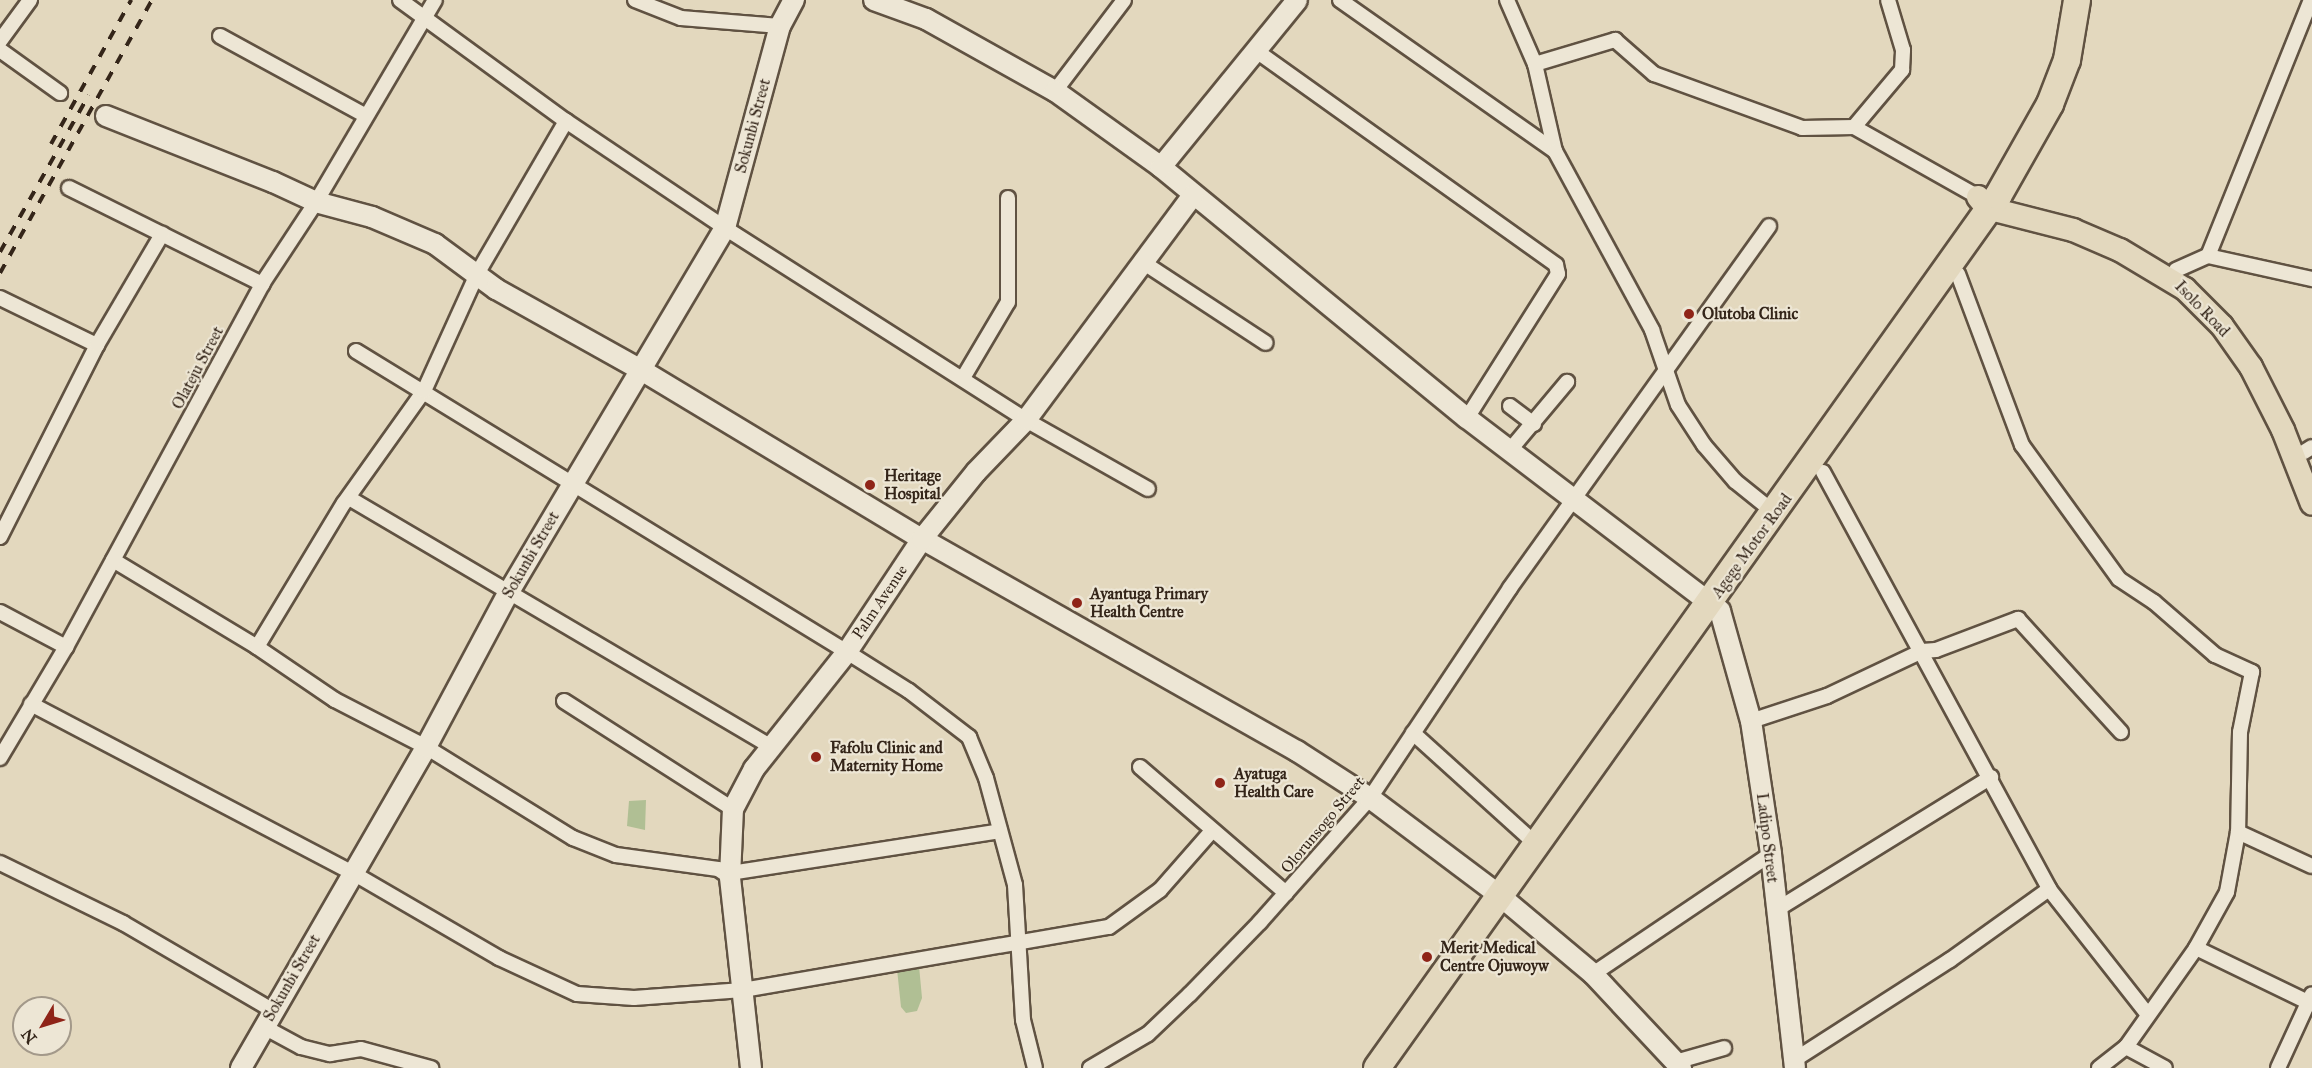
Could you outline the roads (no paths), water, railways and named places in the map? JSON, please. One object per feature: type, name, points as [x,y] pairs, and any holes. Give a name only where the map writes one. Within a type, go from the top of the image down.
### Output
[{"type":"highway","name":"Agege Motor Road","points":[[1397,1068],[1505,900],[1536,844],[1715,607],[1823,472],[1958,274],[2050,104],[2067,60],[2077,0]]},
{"type":"highway","name":"Agege Motor Road","points":[[1377,1068],[1505,900],[1715,607],[1776,514],[2064,105],[2086,31],[2090,0]]},
{"type":"main road","name":"Isolo Road","points":[[1996,202],[2131,245],[2176,270],[2245,341],[2276,389],[2308,449],[2312,474]]},
{"type":"main road","name":"Isolo Road","points":[[1996,202],[2073,230],[2148,264],[2185,289],[2222,326],[2251,367],[2283,430],[2312,504]]},
{"type":"street","points":[[0,40],[30,0]]},
{"type":"street","points":[[400,0],[426,16],[566,121],[725,228],[1026,420],[1148,489]]},
{"type":"street","name":"Olateju Street","points":[[0,758],[66,647],[262,284],[316,202],[435,0]]},
{"type":"street","points":[[634,0],[681,18],[780,26]]},
{"type":"street","name":"Sokunbi Street","points":[[241,1068],[426,747],[510,590],[572,483],[643,371],[725,228],[780,26],[794,0]]},
{"type":"street","points":[[874,0],[926,19],[1055,91],[1161,167],[1192,195],[1302,279],[1467,418],[1715,607]]},
{"type":"street","points":[[1055,91],[1124,0]]},
{"type":"street","points":[[1161,167],[1297,0]]},
{"type":"street","points":[[1340,0],[1555,151]]},
{"type":"street","points":[[1507,0],[1535,64],[1555,151],[1652,330],[1678,405],[1704,445],[1736,481],[1776,514]]},
{"type":"street","points":[[1854,127],[1902,70],[1903,50],[1888,0]]},
{"type":"street","points":[[2208,256],[2311,0]]},
{"type":"street","points":[[220,36],[366,116]]},
{"type":"street","points":[[1535,64],[1616,40],[1654,74],[1802,128],[1854,127],[1996,202]]},
{"type":"street","points":[[0,50],[60,93]]},
{"type":"street","points":[[1255,50],[1556,265],[1558,274],[1467,418]]},
{"type":"street","points":[[106,116],[273,182],[316,202],[372,217],[424,240],[496,289],[643,371],[922,539],[1297,752],[1370,798],[1505,900],[1593,974],[1678,1065],[1724,1048]]},
{"type":"street","points":[[257,647],[349,498],[424,391],[477,274],[566,121]]},
{"type":"street","points":[[69,188],[262,284]]},
{"type":"street","name":"Palm Avenue","points":[[751,1068],[730,875],[733,809],[754,769],[847,652],[922,539],[976,472],[1026,420],[1141,261],[1192,195]]},
{"type":"street","points":[[963,378],[1008,302],[1008,198]]},
{"type":"street","name":"Olorunsogo Street","points":[[1090,1068],[1148,1034],[1287,893],[1370,798],[1573,499],[1769,226]]},
{"type":"street","points":[[0,537],[97,345],[162,234]]},
{"type":"street","points":[[2176,270],[2208,256],[2312,279]]},
{"type":"street","points":[[1141,261],[1266,342]]},
{"type":"street","points":[[1958,274],[2022,445],[2119,579],[2154,602],[2214,655],[2252,672],[2240,732],[2238,832],[2227,891],[2196,948],[2126,1047],[2099,1068]]},
{"type":"street","points":[[0,298],[97,345]]},
{"type":"street","points":[[356,351],[909,691],[969,737],[1015,885],[1022,942],[1023,1020],[1035,1068]]},
{"type":"street","points":[[1510,450],[1567,382]]},
{"type":"street","points":[[1510,406],[1534,424]]},
{"type":"street","points":[[1823,472],[1991,777],[2049,889],[2148,1015]]},
{"type":"street","points":[[349,498],[510,590],[771,747]]},
{"type":"street","points":[[113,560],[257,647],[335,700],[426,747],[573,838],[616,855],[718,869],[730,875],[1000,831]]},
{"type":"street","name":"Ladipo Street","points":[[1715,607],[1751,721],[1771,854],[1794,1064]]},
{"type":"street","points":[[0,612],[66,647]]},
{"type":"street","points":[[1751,721],[1827,696],[1922,651],[1936,650],[2018,619],[2121,732]]},
{"type":"street","points":[[564,701],[733,809]]},
{"type":"street","points":[[31,704],[353,873],[499,958],[577,994],[634,998],[743,990],[1109,927],[1160,890],[1211,832]]},
{"type":"street","points":[[1413,733],[1536,844]]},
{"type":"street","points":[[1140,767],[1211,832],[1287,893]]},
{"type":"street","points":[[1776,910],[1991,777]]},
{"type":"street","points":[[2238,832],[2312,866]]},
{"type":"street","points":[[1593,974],[1771,854]]},
{"type":"street","points":[[0,863],[123,923],[268,1018],[301,1047],[330,1054],[361,1049],[430,1068]]},
{"type":"street","points":[[1794,1064],[1950,960],[2049,889]]},
{"type":"street","points":[[2196,948],[2311,1000],[2278,1068]]},
{"type":"street","points":[[2126,1047],[2165,1068]]},
{"type":"railway","points":[[51,144],[131,0]]},
{"type":"railway","points":[[0,273],[152,0]]},
{"type":"railway","points":[[0,252],[89,95]]},
{"type":"place","name":"Olutoba Clinic","points":[[1689,314]]},
{"type":"place","name":"Heritage Hospital","points":[[870,485]]},
{"type":"place","name":"Ayantuga Primary Health Centre","points":[[1077,603]]},
{"type":"place","name":"Fafolu Clinic and Maternity Home","points":[[816,757]]},
{"type":"place","name":"Ayatuga Health Care","points":[[1220,783]]},
{"type":"place","name":"Merit Medical Centre Ojuwoyw","points":[[1427,957]]}]
